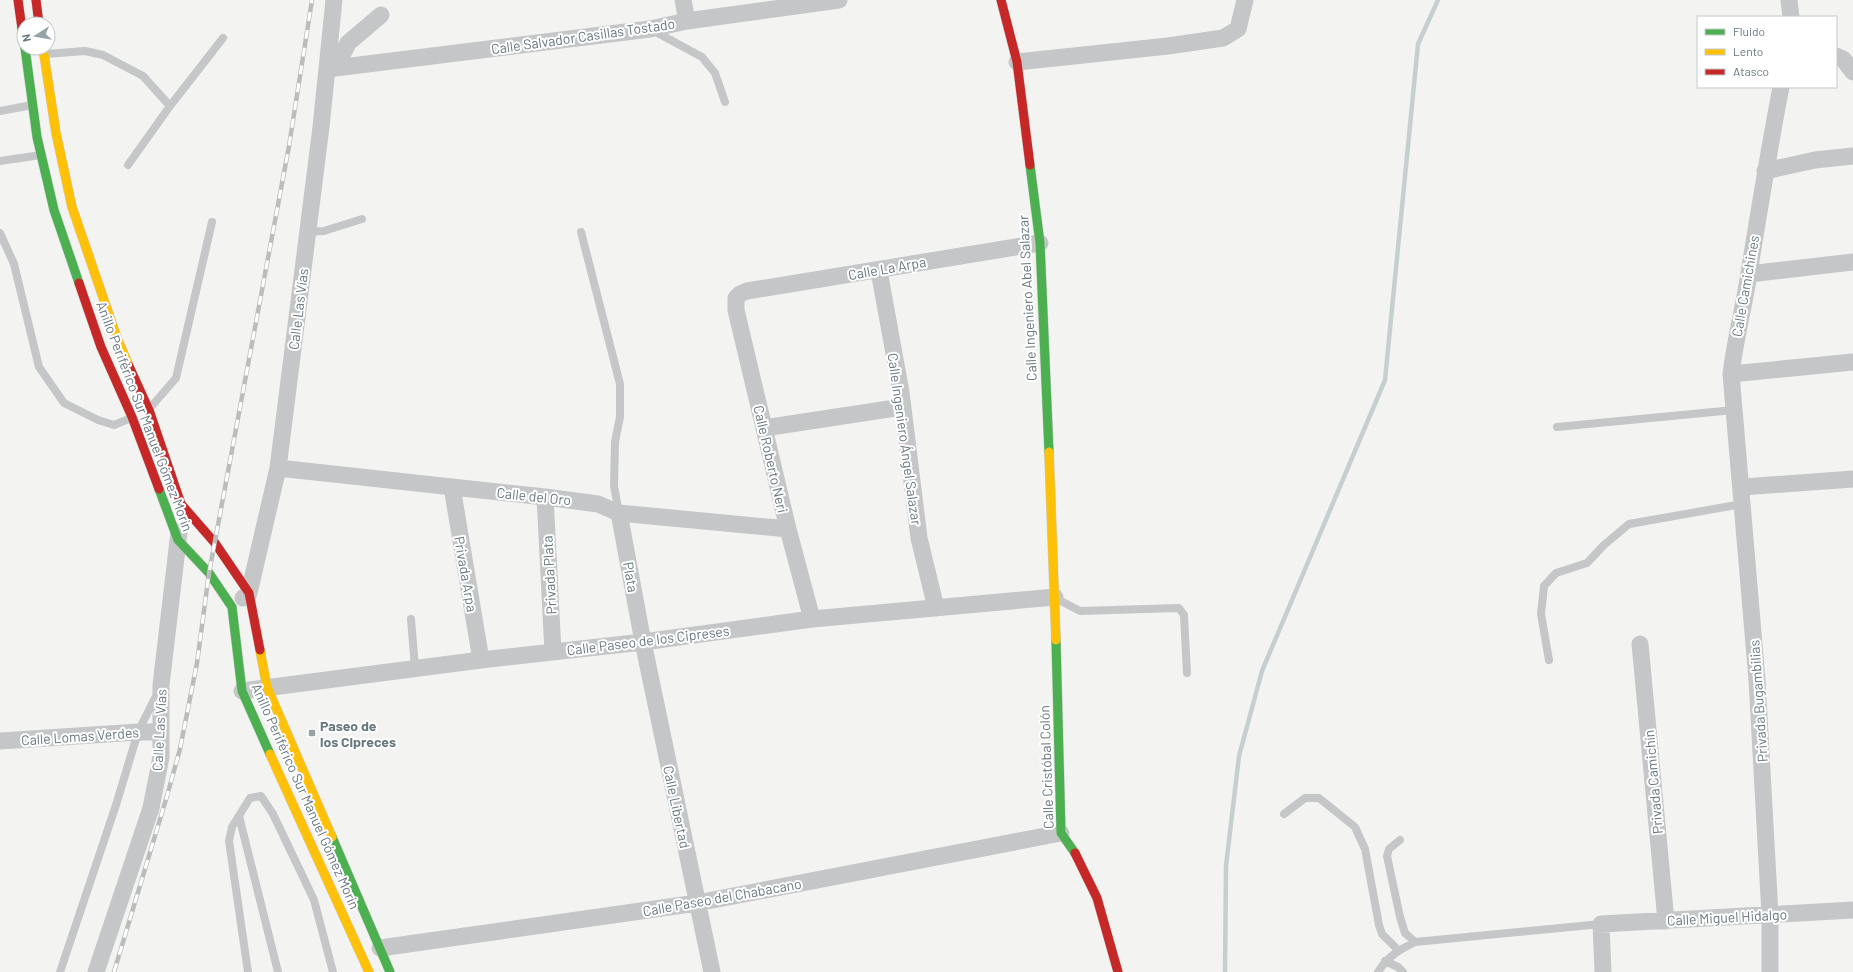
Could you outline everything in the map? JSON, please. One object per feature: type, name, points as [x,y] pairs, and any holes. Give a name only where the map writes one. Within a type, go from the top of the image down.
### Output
[{"type":"street","points":[[18,0],[20,16]]},
{"type":"street","points":[[36,0],[38,16]]},
{"type":"street","name":"Calle Las Vías","points":[[249,593],[278,468],[308,232],[331,68],[334,0]]},
{"type":"street","points":[[683,0],[688,21]]},
{"type":"street","name":"Calle Salvador Casillas Tostado","points":[[331,68],[650,29],[799,2],[839,0]]},
{"type":"street","name":"Calle Ingeniero Abel Salazar","points":[[1001,0],[1017,62],[1040,243],[1055,597]]},
{"type":"street","points":[[1017,62],[1168,46],[1223,38],[1238,29],[1246,0]]},
{"type":"street","points":[[1789,0],[1791,16]]},
{"type":"street","points":[[331,68],[348,42],[380,15]]},
{"type":"street","name":"Anillo Periférico Sur Manuel Gómez Morín","points":[[26,56],[42,155],[59,224],[101,347],[132,418],[178,540],[209,573],[232,607],[242,691],[369,972]]},
{"type":"street","name":"Anillo Periférico Sur Manuel Gómez Morín","points":[[44,56],[56,133],[72,207],[117,338],[149,410],[182,504],[215,543],[249,593],[267,687],[390,972]]},
{"type":"street","points":[[1837,56],[1843,59],[1853,72]]},
{"type":"street","name":"Calle Camichines","points":[[1742,487],[1731,374],[1733,353],[1749,274],[1764,171],[1781,88]]},
{"type":"street","points":[[1764,171],[1815,160],[1853,156]]},
{"type":"street","name":"Calle La Arpa","points":[[736,298],[740,294],[747,291],[879,271],[895,266],[1040,243]]},
{"type":"street","points":[[1749,274],[1853,262]]},
{"type":"street","name":"Calle Ingeniero Ángel Salazar","points":[[879,271],[902,407],[919,538],[936,608]]},
{"type":"street","name":"Calle Roberto Neri","points":[[736,298],[736,310],[788,529],[812,619]]},
{"type":"street","points":[[1731,374],[1853,362]]},
{"type":"street","points":[[764,428],[902,407]]},
{"type":"street","name":"Calle del Oro","points":[[278,468],[545,497],[598,504],[619,513],[788,529]]},
{"type":"street","points":[[1742,487],[1853,479]]},
{"type":"street","name":"Privada Arpa","points":[[452,487],[481,660]]},
{"type":"street","name":"Privada Bugambilias","points":[[1742,487],[1742,504],[1757,680],[1770,915],[1770,972]]},
{"type":"street","name":"Privada Plata","points":[[545,497],[553,652]]},
{"type":"street","name":"Calle Las Vías","points":[[96,972],[151,808],[161,757],[161,685],[182,504]]},
{"type":"street","name":"Plata","points":[[619,513],[643,642]]},
{"type":"street","points":[[232,607],[249,593]]},
{"type":"street","name":"Calle Paseo de los Cipreses","points":[[242,691],[415,668],[643,642],[812,619],[1055,597]]},
{"type":"street","name":"Calle Cristóbal Colón","points":[[1055,597],[1061,832],[1070,842],[1093,889],[1110,941],[1118,972]]},
{"type":"street","name":"Calle Libertad","points":[[643,642],[712,972]]},
{"type":"street","name":"Privada Camichín","points":[[1640,644],[1666,921]]},
{"type":"street","name":"Calle Lomas Verdes","points":[[0,741],[138,732],[160,732]]},
{"type":"street","name":"Calle Paseo del Chabacano","points":[[380,948],[697,903],[1061,832]]},
{"type":"street","name":"Calle Miguel Hidalgo","points":[[1601,924],[1853,910]]},
{"type":"street","points":[[1601,924],[1603,972]]},
{"type":"lane","points":[[650,29],[702,57],[715,73],[725,102]]},
{"type":"lane","points":[[128,165],[170,106],[224,38]]},
{"type":"lane","points":[[56,51],[86,51],[102,55],[143,76],[170,106]]},
{"type":"lane","points":[[0,111],[33,105]]},
{"type":"lane","points":[[0,161],[42,155]]},
{"type":"lane","points":[[308,232],[324,231],[362,219]]},
{"type":"lane","points":[[149,410],[176,378],[212,222]]},
{"type":"lane","points":[[581,232],[620,384],[620,417],[615,442],[614,486],[619,513]]},
{"type":"lane","points":[[0,233],[3,244],[14,264],[38,367],[64,403],[98,420],[114,425],[132,418]]},
{"type":"lane","points":[[1557,427],[1734,410]]},
{"type":"lane","points":[[1549,660],[1541,614],[1544,586],[1556,574],[1587,563],[1604,545],[1629,524],[1742,504]]},
{"type":"lane","points":[[1055,597],[1080,611],[1179,608],[1184,615],[1187,672]]},
{"type":"lane","points":[[411,619],[415,668]]},
{"type":"lane","points":[[60,972],[116,805],[138,732],[161,685]]},
{"type":"lane","points":[[248,972],[229,841],[232,827],[250,798],[261,796],[273,814],[314,900],[333,972]]},
{"type":"lane","points":[[1284,814],[1305,798],[1320,798],[1355,827],[1365,849],[1382,934],[1398,950]]},
{"type":"lane","points":[[239,816],[278,972]]},
{"type":"lane","points":[[1400,840],[1389,849],[1387,856],[1400,918],[1405,933],[1415,942]]},
{"type":"lane","points":[[1378,972],[1385,961],[1398,950],[1415,942],[1601,924]]},
{"type":"lane","points":[[1385,961],[1398,967],[1403,972]]},
{"type":"waterway","points":[[1225,972],[1226,866],[1239,756],[1262,671],[1385,380],[1418,44],[1438,0]]},
{"type":"railway","points":[[114,972],[180,749],[197,663],[209,573],[289,146],[312,0]]},
{"type":"traffic: fast","points":[[26,56],[37,137],[54,210],[79,283]]},
{"type":"traffic: fast","points":[[1030,165],[1040,243],[1049,452]]},
{"type":"traffic: fast","points":[[159,489],[178,540],[209,573],[232,607],[242,691],[270,754]]},
{"type":"traffic: fast","points":[[1056,640],[1061,833],[1075,853]]},
{"type":"traffic: fast","points":[[332,837],[390,972]]},
{"type":"traffic: slow","points":[[44,56],[56,133],[72,207],[117,338],[129,366]]},
{"type":"traffic: slow","points":[[1049,452],[1056,640]]},
{"type":"traffic: slow","points":[[260,650],[267,687],[332,837]]},
{"type":"traffic: slow","points":[[270,754],[369,972]]},
{"type":"traffic: jam","points":[[18,0],[20,16]]},
{"type":"traffic: jam","points":[[36,0],[38,16]]},
{"type":"traffic: jam","points":[[1001,0],[1017,62],[1030,165]]},
{"type":"traffic: jam","points":[[79,283],[101,347],[132,417],[159,489]]},
{"type":"traffic: jam","points":[[129,366],[149,410],[181,504],[215,543],[249,593],[260,650]]},
{"type":"traffic: jam","points":[[1075,853],[1097,898],[1118,972]]},
{"type":"place","name":"Paseo de los Cipreces","points":[[312,733]]}]
